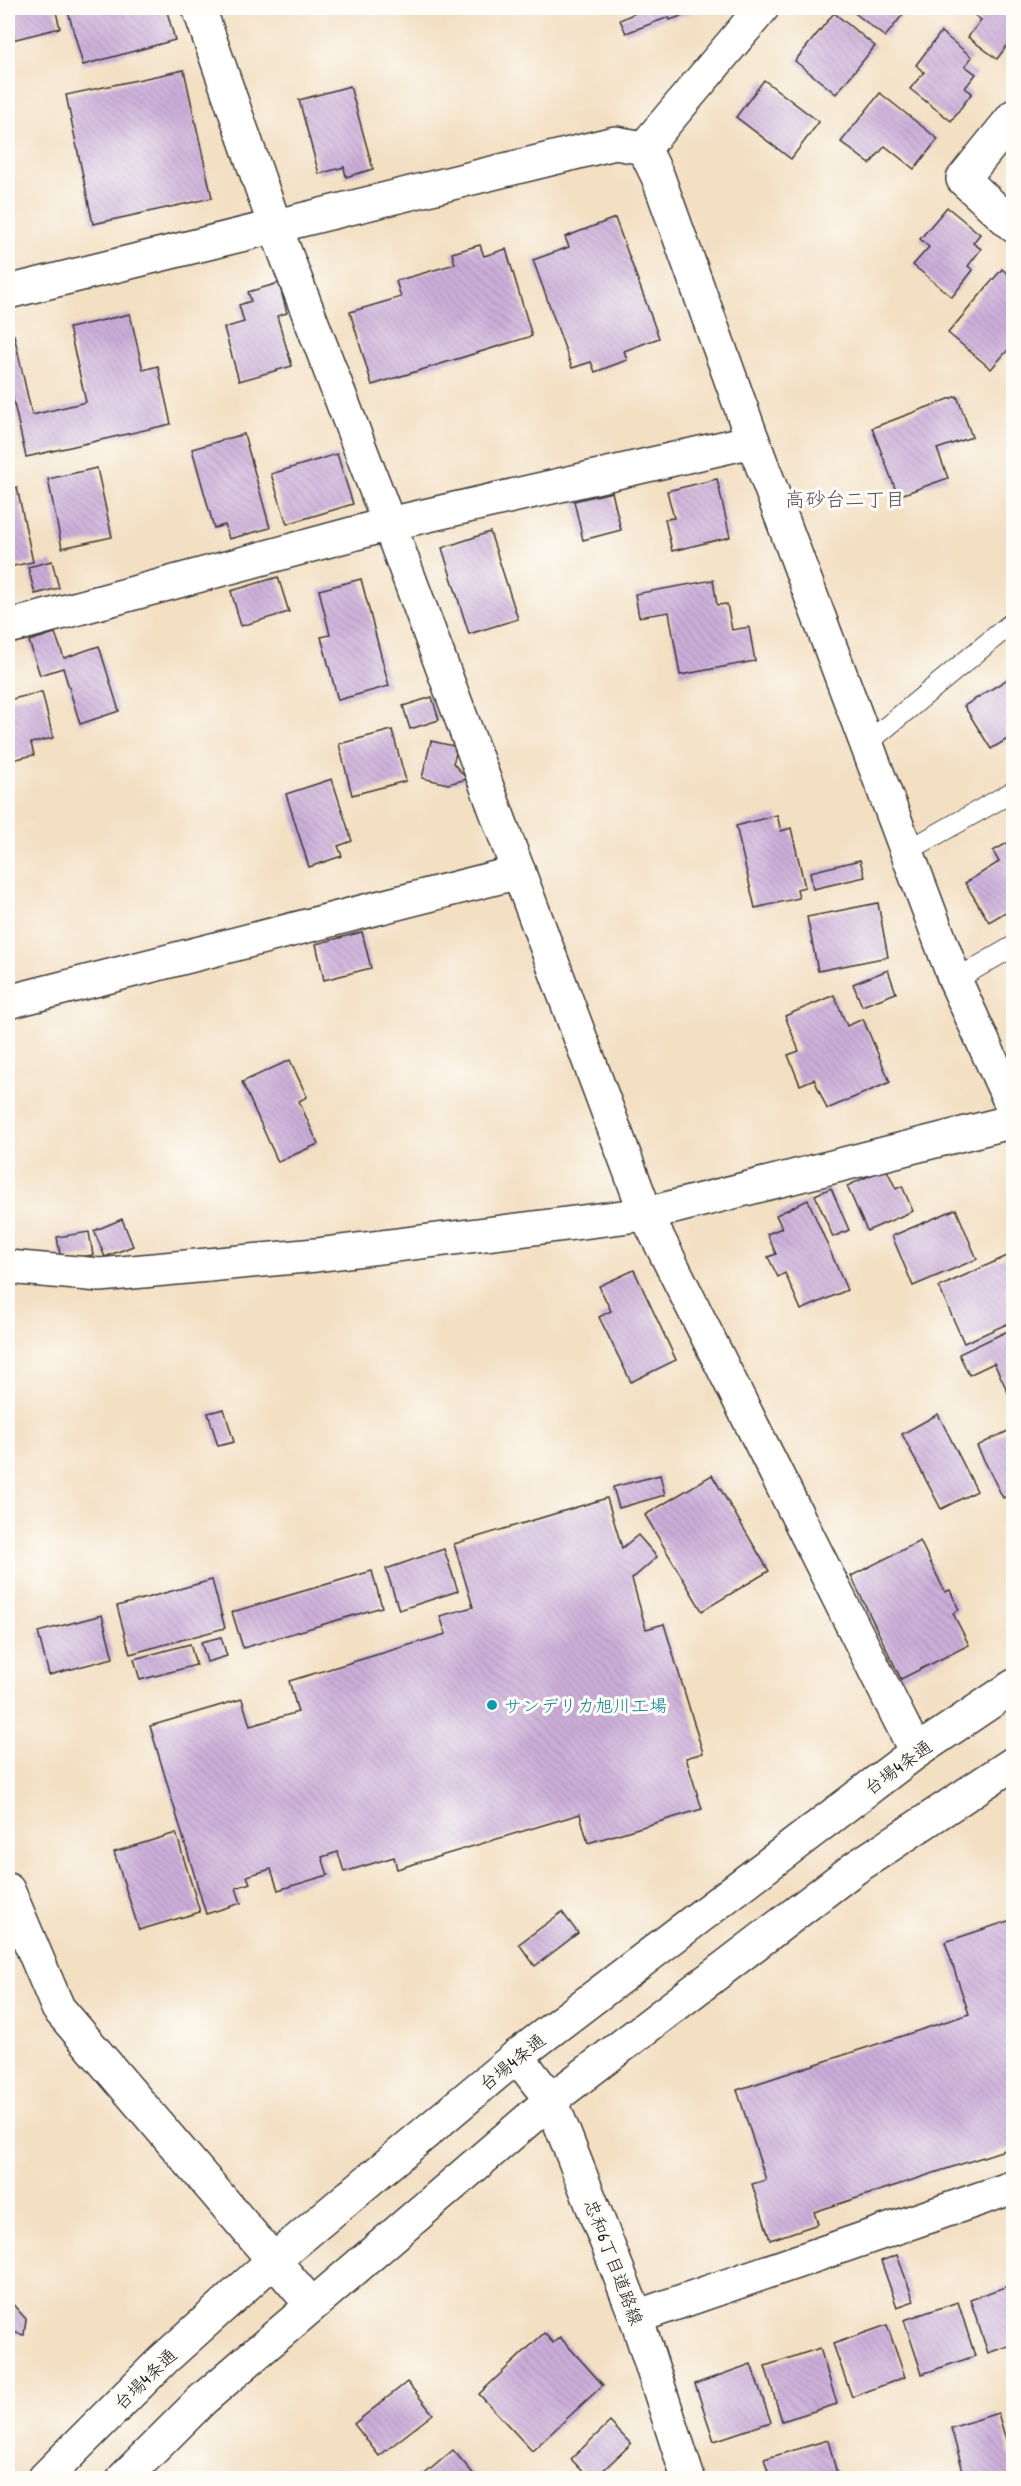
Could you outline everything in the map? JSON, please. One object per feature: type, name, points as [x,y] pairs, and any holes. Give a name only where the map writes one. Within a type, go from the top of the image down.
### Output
[{"type":"main road","points":[[199,8],[275,226],[389,524],[646,1214],[916,1752]]},
{"type":"main road","points":[[644,148],[762,8]]},
{"type":"main road","points":[[1014,116],[963,179],[1014,226]]},
{"type":"main road","points":[[8,292],[615,143],[644,148]]},
{"type":"main road","points":[[644,148],[658,177],[753,441],[955,980],[1014,1110]]},
{"type":"main road","points":[[8,627],[389,524],[753,441]]},
{"type":"main road","points":[[8,1002],[519,872]]},
{"type":"main road","points":[[8,1267],[100,1275],[316,1255],[646,1214],[1014,1120]]},
{"type":"main road","name":"台場4条通","points":[[45,2478],[163,2360],[276,2259],[517,2056],[916,1752],[1014,1686]]},
{"type":"main road","points":[[124,2478],[202,2400],[551,2100],[855,1868],[1014,1763]]},
{"type":"main road","points":[[8,1890],[58,2008],[276,2259],[311,2304]]},
{"type":"main road","name":"忠和6丁目道路線","points":[[517,2056],[551,2100],[636,2317],[688,2478]]},
{"type":"main road","points":[[636,2317],[1014,2187]]},
{"type":"lane","points":[[866,744],[1014,621]]},
{"type":"lane","points":[[907,851],[1014,791]]},
{"type":"lane","points":[[955,980],[1014,946]]},
{"type":"building","points":[[8,8],[55,8],[60,28],[8,41]]},
{"type":"building","points":[[67,8],[166,8],[175,40],[83,65]]},
{"type":"building","points":[[633,8],[703,8],[670,20],[669,17],[626,33],[620,20],[635,13]]},
{"type":"building","points":[[853,8],[908,8],[885,37],[851,10]]},
{"type":"building","points":[[967,8],[1014,8],[1014,36],[997,59],[968,37],[981,20]]},
{"type":"building","points":[[834,13],[875,46],[836,94],[795,61]]},
{"type":"building","points":[[941,32],[972,57],[965,66],[976,74],[965,88],[972,93],[951,121],[910,89],[924,72],[916,65]]},
{"type":"building","points":[[184,70],[212,198],[93,224],[66,95]]},
{"type":"building","points":[[764,80],[819,122],[791,159],[736,117]]},
{"type":"building","points":[[350,86],[373,169],[346,177],[344,167],[319,174],[299,100]]},
{"type":"building","points":[[880,93],[938,139],[914,169],[885,146],[870,164],[841,142]]},
{"type":"building","points":[[8,181],[13,216],[8,217]]},
{"type":"building","points":[[947,207],[980,234],[973,243],[981,249],[968,266],[973,270],[952,297],[913,265],[929,247],[920,239]]},
{"type":"building","points":[[615,218],[659,338],[624,351],[627,360],[595,372],[591,362],[572,368],[533,260],[569,247],[565,237]]},
{"type":"building","points":[[480,245],[484,256],[506,249],[532,336],[372,385],[350,312],[401,297],[396,281],[455,264],[452,253]]},
{"type":"building","points":[[1002,269],[1014,279],[1014,343],[991,369],[948,333]]},
{"type":"building","points":[[279,283],[287,313],[277,316],[292,366],[239,381],[224,328],[244,322],[239,305],[251,301],[248,292]]},
{"type":"building","points":[[130,314],[143,370],[158,366],[171,424],[26,457],[8,377],[8,337],[14,335],[32,415],[86,402],[69,328]]},
{"type":"building","points":[[957,396],[972,437],[937,449],[948,478],[898,496],[872,428]]},
{"type":"building","points":[[244,434],[270,528],[229,539],[225,525],[214,528],[192,449]]},
{"type":"building","points":[[337,454],[353,504],[287,524],[271,474]]},
{"type":"building","points":[[97,468],[112,537],[62,548],[48,479]]},
{"type":"building","points":[[717,479],[730,537],[672,551],[665,519],[674,518],[667,491]]},
{"type":"building","points":[[17,487],[33,562],[8,567],[8,490]]},
{"type":"building","points":[[612,492],[621,530],[583,540],[574,501]]},
{"type":"building","points":[[490,532],[518,619],[469,634],[442,548]]},
{"type":"building","points":[[52,561],[59,588],[35,594],[28,567]]},
{"type":"building","points":[[278,577],[289,612],[241,626],[231,591]]},
{"type":"building","points":[[361,579],[389,686],[338,700],[321,637],[330,635],[319,590]]},
{"type":"building","points":[[713,580],[717,605],[727,604],[732,630],[749,627],[755,661],[680,675],[669,612],[639,617],[635,594]]},
{"type":"building","points":[[55,633],[64,658],[99,646],[119,711],[80,724],[63,668],[40,675],[29,641]]},
{"type":"building","points":[[1014,675],[1014,735],[991,749],[964,706]]},
{"type":"building","points":[[42,692],[53,738],[31,743],[34,755],[8,761],[8,700]]},
{"type":"building","points":[[432,697],[439,720],[410,729],[403,706]]},
{"type":"building","points":[[392,730],[406,781],[352,795],[339,744]]},
{"type":"building","points":[[431,741],[458,747],[453,763],[467,779],[448,784],[422,778]]},
{"type":"building","points":[[332,779],[352,841],[338,846],[342,856],[309,867],[286,794]]},
{"type":"building","points":[[777,815],[781,831],[791,828],[805,887],[797,889],[799,898],[755,908],[736,826]]},
{"type":"building","points":[[1014,839],[1014,907],[989,922],[965,883],[999,862],[993,851]]},
{"type":"building","points":[[860,860],[865,877],[813,889],[810,872]]},
{"type":"building","points":[[878,903],[888,957],[818,971],[807,917]]},
{"type":"building","points":[[362,932],[371,968],[324,980],[316,944]]},
{"type":"building","points":[[888,970],[896,993],[862,1006],[853,984]]},
{"type":"building","points":[[834,995],[847,1026],[863,1019],[890,1082],[827,1109],[814,1079],[800,1085],[788,1055],[799,1051],[785,1016]]},
{"type":"building","points":[[290,1060],[307,1097],[299,1101],[318,1144],[278,1162],[242,1082]]},
{"type":"building","points":[[886,1168],[896,1189],[902,1186],[913,1211],[867,1231],[847,1186]]},
{"type":"building","points":[[831,1188],[849,1230],[833,1237],[815,1195]]},
{"type":"building","points":[[808,1200],[847,1290],[801,1310],[785,1273],[778,1277],[768,1257],[776,1254],[767,1234],[782,1228],[776,1215]]},
{"type":"building","points":[[956,1209],[977,1259],[913,1286],[892,1236]]},
{"type":"building","points":[[122,1219],[133,1246],[105,1257],[94,1231]]},
{"type":"building","points":[[89,1232],[93,1255],[61,1260],[57,1237]]},
{"type":"building","points":[[1014,1253],[1014,1321],[964,1343],[939,1287]]},
{"type":"building","points":[[634,1270],[676,1360],[631,1382],[599,1317],[611,1311],[599,1286]]},
{"type":"building","points":[[1014,1328],[1014,1405],[994,1363],[969,1375],[959,1354]]},
{"type":"building","points":[[224,1409],[234,1442],[218,1446],[208,1413]]},
{"type":"building","points":[[938,1414],[977,1491],[941,1509],[902,1434]]},
{"type":"building","points":[[1014,1428],[1014,1492],[1003,1498],[977,1446]]},
{"type":"building","points":[[660,1475],[665,1495],[619,1508],[613,1487]]},
{"type":"building","points":[[712,1475],[769,1571],[702,1611],[645,1515]]},
{"type":"building","name":"サンデリカ旭川工場","points":[[607,1498],[622,1548],[638,1535],[657,1557],[632,1579],[646,1629],[664,1624],[703,1753],[686,1758],[702,1809],[588,1843],[580,1814],[397,1869],[394,1857],[344,1872],[338,1852],[322,1857],[328,1875],[278,1890],[271,1869],[247,1876],[250,1883],[236,1888],[241,1903],[206,1914],[150,1726],[242,1699],[250,1726],[298,1712],[289,1681],[446,1634],[440,1616],[473,1607],[454,1544]]},
{"type":"building","points":[[920,1541],[945,1592],[950,1590],[959,1610],[953,1613],[969,1645],[901,1679],[851,1576]]},
{"type":"building","points":[[444,1549],[458,1591],[399,1610],[386,1569]]},
{"type":"building","points":[[372,1571],[382,1607],[243,1648],[232,1612]]},
{"type":"building","points":[[212,1580],[225,1628],[130,1654],[117,1606]]},
{"type":"building","points":[[102,1615],[113,1658],[49,1675],[38,1632]]},
{"type":"building","points":[[221,1637],[227,1656],[207,1662],[201,1642]]},
{"type":"building","points":[[190,1644],[196,1665],[140,1680],[134,1659]]},
{"type":"building","points":[[176,1833],[200,1912],[139,1930],[114,1852]]},
{"type":"building","points":[[562,1912],[578,1933],[535,1966],[519,1944]]},
{"type":"building","points":[[1014,1919],[1014,2147],[814,2212],[818,2224],[770,2240],[752,2184],[766,2180],[737,2090],[969,2014],[945,1942]]},
{"type":"building","points":[[897,2255],[914,2301],[897,2307],[881,2261]]},
{"type":"building","points":[[1014,2284],[1014,2344],[988,2353],[970,2299]]},
{"type":"building","points":[[8,2299],[26,2319],[24,2335],[13,2332],[8,2337]]},
{"type":"building","points":[[958,2302],[975,2356],[922,2374],[904,2320]]},
{"type":"building","points":[[887,2325],[905,2377],[852,2397],[833,2344]]},
{"type":"building","points":[[544,2333],[553,2343],[560,2337],[603,2385],[532,2451],[479,2394]]},
{"type":"building","points":[[820,2348],[837,2404],[782,2421],[765,2366]]},
{"type":"building","points":[[751,2364],[771,2422],[714,2441],[695,2384]]},
{"type":"building","points":[[407,2382],[433,2414],[379,2456],[354,2424]]},
{"type":"building","points":[[998,2413],[1014,2467],[1014,2478],[965,2478],[951,2428]]},
{"type":"building","points":[[610,2422],[631,2444],[595,2478],[589,2478],[571,2459]]},
{"type":"building","points":[[828,2440],[838,2478],[770,2478],[764,2459]]},
{"type":"building","points":[[453,2450],[477,2478],[420,2478]]},
{"type":"place","name":"サンデリカ旭川工場","points":[[492,1705]]},
{"type":"district","name":"高砂台二丁目","points":[[845,498]]}]
